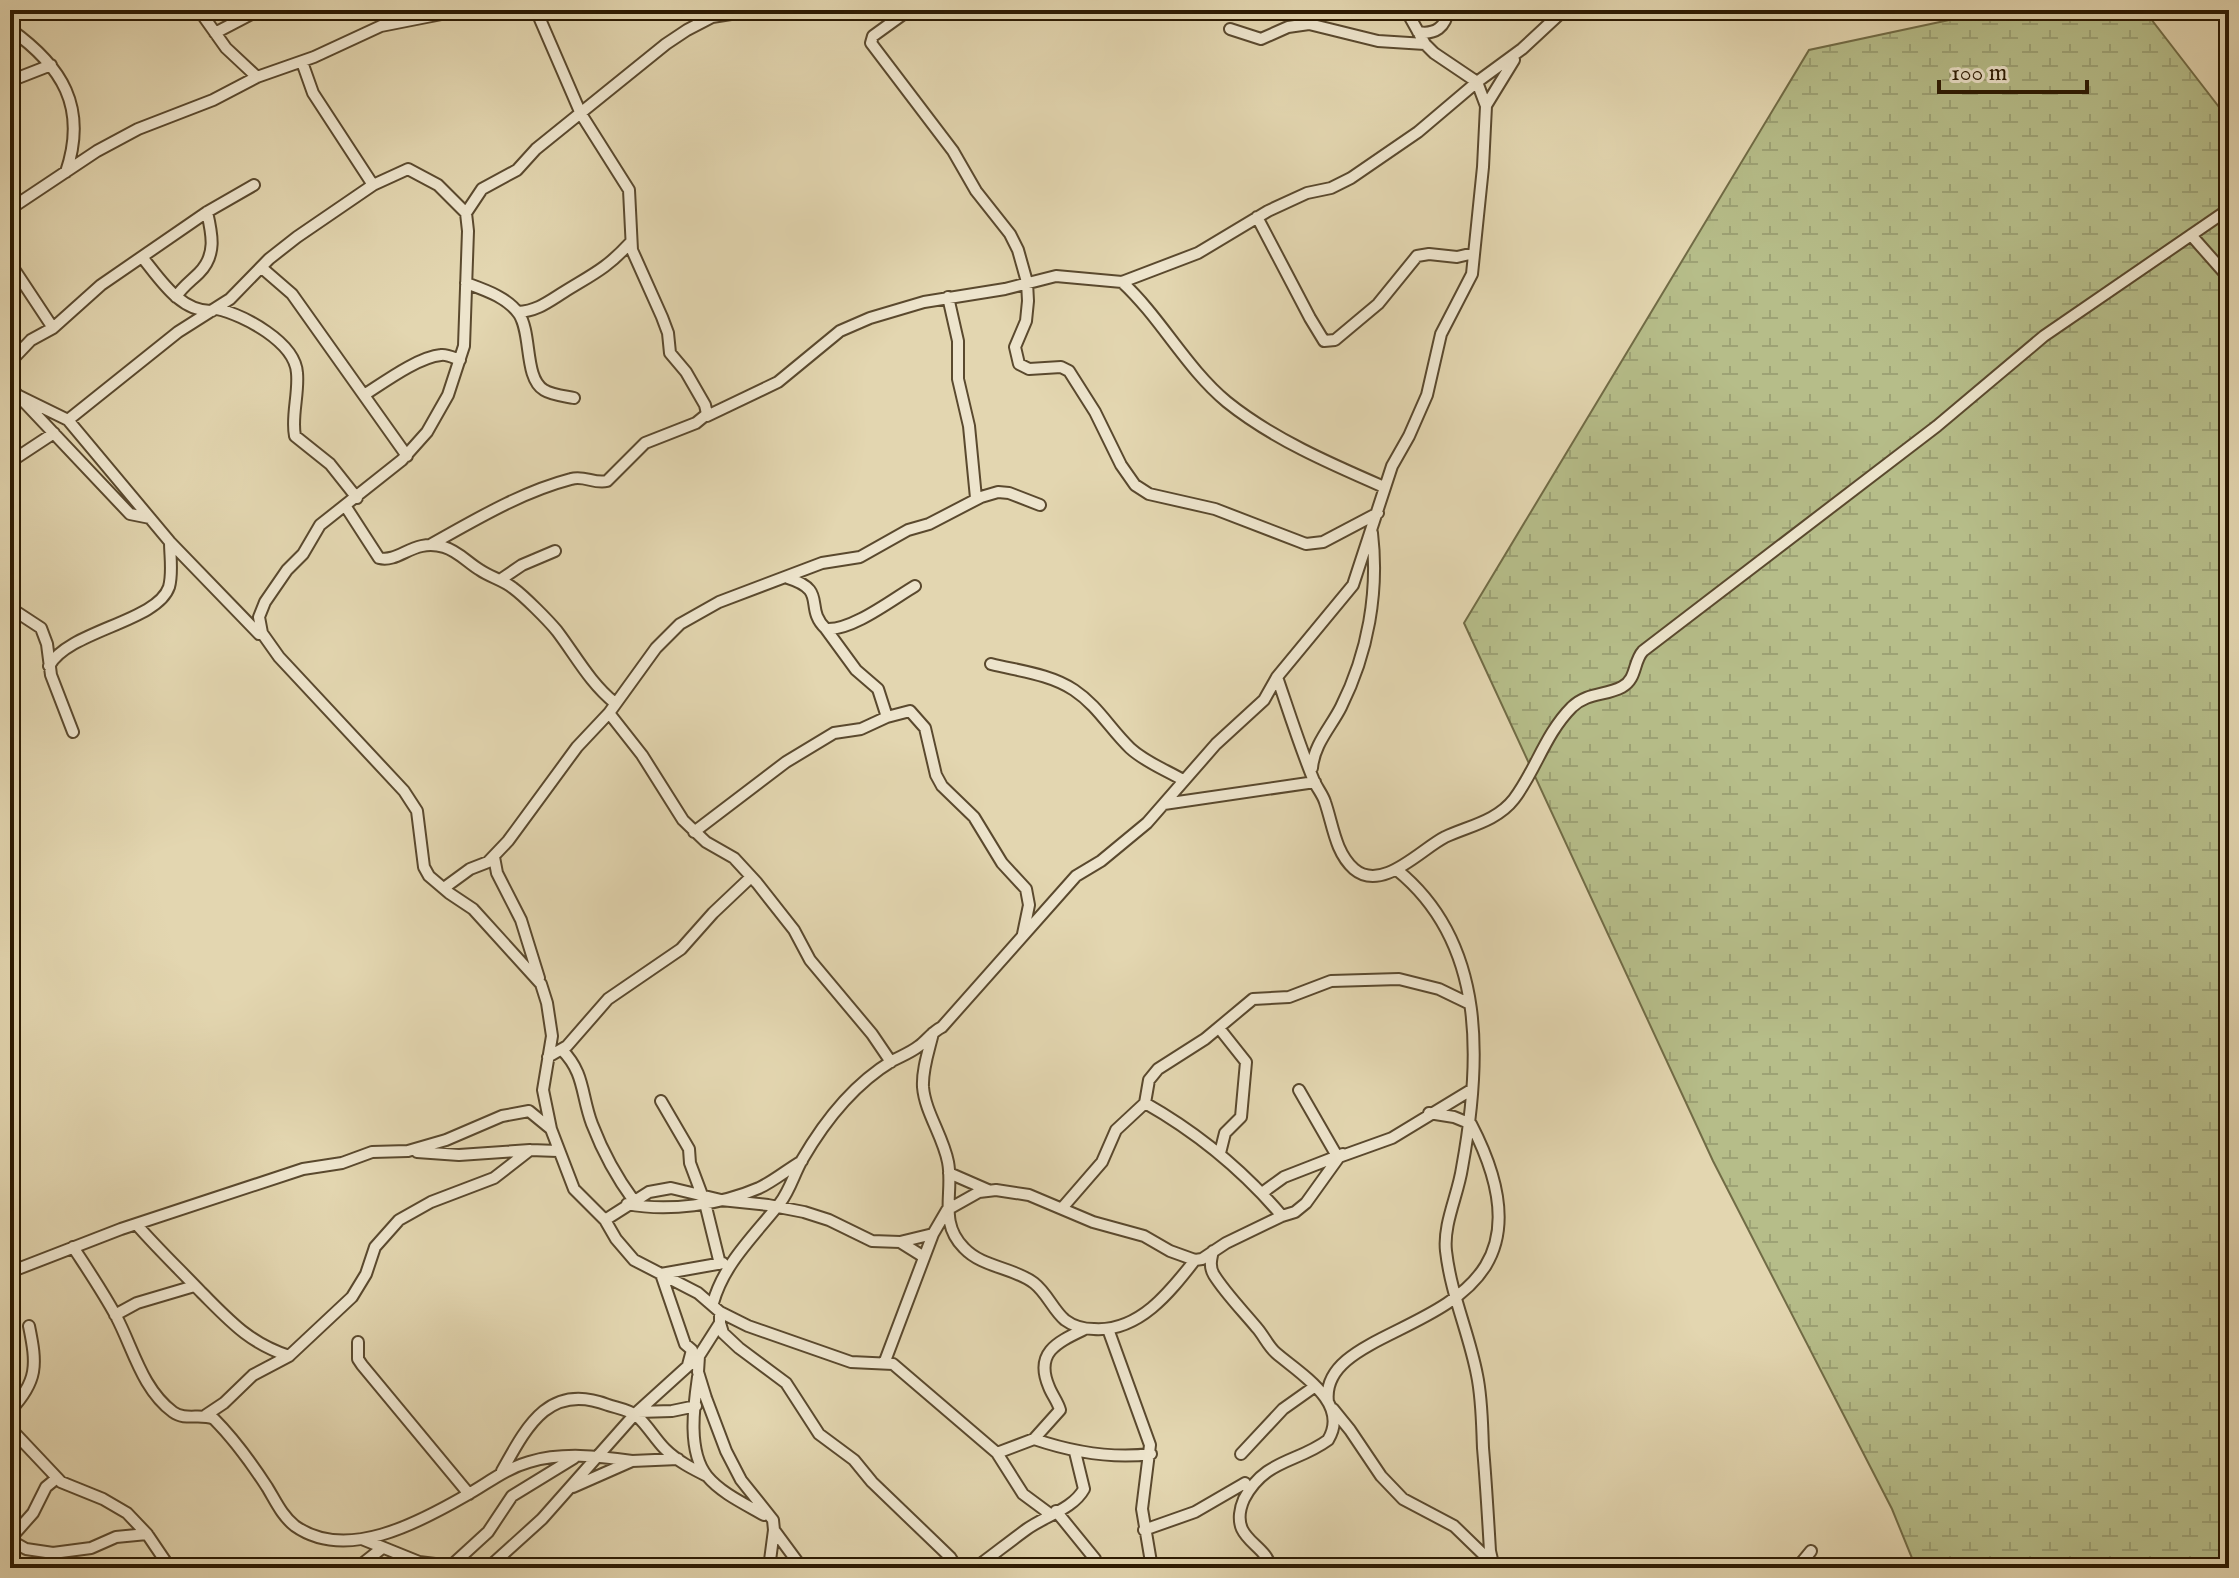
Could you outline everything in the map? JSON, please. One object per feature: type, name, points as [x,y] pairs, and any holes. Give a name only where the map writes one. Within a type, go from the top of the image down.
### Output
[{"type":"street","points":[[199,10],[215,33],[257,77]]},
{"type":"street","points":[[215,33],[259,10]]},
{"type":"street","points":[[10,209],[121,137],[213,100],[257,77],[302,62],[381,26],[462,10]]},
{"type":"street","points":[[536,10],[581,114],[629,190],[630,243],[662,317],[670,353],[699,393],[707,416]]},
{"type":"street","points":[[541,984],[473,909],[429,876],[424,867],[413,801],[279,657],[262,633],[259,617],[265,602],[287,570],[303,554],[320,525],[415,449],[441,409],[460,360],[465,335],[468,208],[488,185],[522,166],[536,149],[666,44],[699,23],[725,13],[756,10]]},
{"type":"street","points":[[909,10],[873,36],[871,43],[953,151],[976,191],[1010,234],[1018,250],[1027,282],[1027,314],[1015,347],[1017,361],[1029,369],[1061,367],[1069,371],[1095,412],[1105,438],[1121,465],[1141,489],[1157,497],[1215,509],[1306,544],[1323,542],[1378,513]]},
{"type":"street","points":[[957,1568],[950,1557],[872,1482],[854,1460],[819,1434],[786,1383],[723,1333],[717,1288],[733,1260],[789,1189],[802,1161],[839,1107],[859,1086],[921,1045],[942,1027],[1076,876],[1090,870],[1123,845],[1164,804],[1216,744],[1264,700],[1277,677],[1353,585],[1384,487],[1427,395],[1441,334],[1470,280],[1483,167],[1486,106],[1477,82],[1468,73],[1448,65],[1425,44],[1406,10]]},
{"type":"street","points":[[1418,32],[1427,34],[1437,31],[1445,23],[1448,10]]},
{"type":"street","points":[[430,545],[508,503],[560,482],[581,477],[595,482],[607,481],[645,443],[778,382],[840,331],[884,314],[948,297],[993,291],[1056,276],[1122,282],[1188,257],[1257,217],[1307,193],[1331,188],[1351,178],[1418,132],[1564,12],[1579,10]]},
{"type":"street","points":[[1230,29],[1261,39],[1288,27],[1309,24],[1378,41],[1425,44]]},
{"type":"street","points":[[10,29],[35,47],[51,65],[74,107],[72,155],[66,172]]},
{"type":"street","points":[[1486,106],[1522,49]]},
{"type":"street","points":[[302,62],[313,93],[373,185]]},
{"type":"street","points":[[10,81],[51,65]]},
{"type":"street","points":[[68,420],[178,332],[214,310],[297,237],[373,185],[408,169],[438,185],[457,204],[468,208]]},
{"type":"street","points":[[10,362],[31,340],[53,328],[101,285],[207,212],[254,185]]},
{"type":"street","points":[[1277,677],[1313,778],[1325,801],[1337,842],[1355,869],[1363,875],[1397,870],[1444,838],[1504,810],[1526,780],[1545,742],[1574,705],[1589,695],[1622,687],[1630,681],[1643,651],[1937,426],[2044,336],[2229,209]]},
{"type":"street","points":[[176,297],[210,257],[213,243],[207,212]]},
{"type":"street","points":[[1257,217],[1324,341],[1335,340],[1378,304],[1417,256],[1457,257],[1474,253]]},
{"type":"street","points":[[2191,235],[2229,278]]},
{"type":"street","points":[[518,312],[539,308],[591,278],[630,243]]},
{"type":"street","points":[[142,257],[176,297],[190,307],[214,310],[247,321],[286,349],[293,358],[297,372],[295,436],[330,464],[357,498]]},
{"type":"street","points":[[10,263],[53,328]]},
{"type":"street","points":[[262,268],[292,294],[407,456]]},
{"type":"street","points":[[1122,282],[1142,300],[1183,354],[1226,402],[1286,440],[1384,487]]},
{"type":"street","points":[[466,283],[498,296],[518,312],[526,331],[537,384],[552,394],[574,398]]},
{"type":"street","points":[[948,297],[958,341],[958,379],[969,426],[976,498]]},
{"type":"street","points":[[364,395],[437,356],[460,360]]},
{"type":"street","points":[[10,387],[130,514],[150,518]]},
{"type":"street","points":[[19,396],[68,420],[170,542],[259,634],[262,633]]},
{"type":"street","points":[[10,462],[54,433]]},
{"type":"street","points":[[444,888],[494,857],[656,648],[680,624],[719,602],[822,563],[860,557],[908,530],[937,521],[976,498],[998,492],[1009,493],[1040,505]]},
{"type":"street","points":[[346,507],[379,558],[390,559],[412,547],[430,545],[450,550],[517,591],[551,624],[612,708],[670,803],[694,832],[734,858],[785,916],[810,960],[872,1034],[891,1062]]},
{"type":"street","points":[[1313,778],[1313,756],[1343,704],[1366,640],[1374,589],[1372,531]]},
{"type":"street","points":[[49,666],[63,651],[142,612],[165,593],[170,573],[170,542]]},
{"type":"street","points":[[500,580],[522,565],[555,551]]},
{"type":"street","points":[[788,578],[811,589],[817,619],[856,670],[878,689],[887,717]]},
{"type":"street","points":[[826,629],[839,629],[915,586]]},
{"type":"street","points":[[10,604],[12,609],[41,628],[47,644],[49,666],[73,732]]},
{"type":"street","points":[[991,664],[1046,677],[1073,689],[1100,711],[1127,746],[1183,780]]},
{"type":"street","points":[[694,832],[786,762],[834,733],[861,729],[907,711],[914,713],[927,734],[936,775],[942,786],[974,817],[1002,863],[1026,889],[1029,905],[1022,936]]},
{"type":"street","points":[[1164,804],[1313,778]]},
{"type":"street","points":[[408,1151],[446,1140],[502,1116],[529,1111],[539,1102],[543,1090],[552,1036],[551,1020],[521,920],[497,873],[494,857]]},
{"type":"street","points":[[1397,870],[1419,888],[1440,916],[1462,970],[1476,1044],[1471,1124],[1458,1195],[1446,1236],[1454,1300],[1478,1377],[1489,1561]]},
{"type":"street","points":[[548,1057],[562,1050],[608,999],[681,949],[751,877]]},
{"type":"street","points":[[1063,1207],[1102,1162],[1116,1130],[1145,1103],[1149,1080],[1158,1069],[1219,1028],[1253,999],[1289,997],[1316,985],[1347,980],[1404,980],[1439,989],[1470,1004]]},
{"type":"street","points":[[1219,1028],[1246,1062],[1241,1117],[1225,1133],[1220,1153]]},
{"type":"street","points":[[934,1031],[925,1065],[924,1096],[946,1152],[949,1227],[971,1256],[1032,1281],[1067,1322],[1085,1329],[1108,1329],[1131,1321],[1153,1308],[1195,1260]]},
{"type":"street","points":[[562,1050],[576,1066],[593,1126],[631,1202],[651,1208],[704,1199],[776,1206],[829,1220],[872,1241],[900,1242],[933,1234]]},
{"type":"street","points":[[543,1090],[558,1151],[579,1196],[605,1220],[634,1260],[661,1274],[718,1313],[758,1330],[851,1362],[885,1361],[901,1370],[997,1453],[1023,1494],[1053,1513],[1095,1559],[1097,1568]]},
{"type":"street","points":[[1299,1090],[1342,1154]]},
{"type":"street","points":[[1262,1193],[1284,1177],[1392,1138],[1471,1090]]},
{"type":"street","points":[[661,1101],[689,1149],[690,1163],[704,1199],[720,1264]]},
{"type":"street","points":[[1145,1103],[1220,1153],[1282,1216]]},
{"type":"street","points":[[529,1111],[551,1129]]},
{"type":"street","points":[[1271,1568],[1268,1558],[1242,1530],[1240,1520],[1242,1504],[1255,1481],[1265,1472],[1328,1440],[1333,1429],[1329,1382],[1355,1355],[1454,1300],[1495,1252],[1498,1205],[1484,1148],[1471,1124],[1454,1117],[1429,1113]]},
{"type":"street","points":[[73,1247],[115,1315],[144,1377],[167,1407],[181,1416],[206,1415],[224,1403],[253,1375],[289,1356],[352,1297],[366,1274],[375,1247],[399,1220],[431,1202],[494,1178],[530,1150]]},
{"type":"street","points":[[10,1272],[73,1247],[303,1169],[342,1163],[372,1152],[459,1155],[558,1151]]},
{"type":"street","points":[[949,1173],[988,1190],[1029,1195],[1063,1207],[1093,1222],[1144,1236],[1170,1251],[1195,1260],[1295,1212],[1306,1203],[1342,1154]]},
{"type":"street","points":[[721,1200],[760,1187],[802,1161]]},
{"type":"street","points":[[605,1220],[649,1192],[671,1188],[704,1199]]},
{"type":"street","points":[[885,1361],[933,1234],[947,1210],[988,1190]]},
{"type":"street","points":[[137,1225],[184,1277],[244,1335],[268,1349],[289,1356]]},
{"type":"street","points":[[900,1242],[924,1257]]},
{"type":"street","points":[[1213,1251],[1210,1262],[1214,1274],[1241,1311],[1275,1352],[1314,1387],[1350,1430],[1381,1476],[1403,1499],[1454,1526],[1489,1561]]},
{"type":"street","points":[[661,1274],[733,1260]]},
{"type":"street","points":[[661,1274],[685,1344],[692,1350],[688,1365]]},
{"type":"street","points":[[115,1315],[137,1303],[191,1287]]},
{"type":"street","points":[[707,1476],[695,1443],[699,1356],[718,1313]]},
{"type":"street","points":[[10,1411],[33,1380],[34,1352],[29,1326]]},
{"type":"street","points":[[997,1453],[1034,1439],[1060,1410],[1046,1381],[1043,1364],[1054,1345],[1085,1329]]},
{"type":"street","points":[[1108,1329],[1150,1445],[1142,1503],[1152,1568]]},
{"type":"street","points":[[358,1342],[358,1359],[362,1365],[469,1494]]},
{"type":"street","points":[[488,1568],[542,1519],[637,1413],[699,1356]]},
{"type":"street","points":[[698,1372],[711,1414],[734,1467],[802,1568]]},
{"type":"street","points":[[1241,1454],[1283,1409],[1314,1387]]},
{"type":"street","points":[[502,1471],[529,1424],[563,1400],[579,1397],[594,1399],[637,1413],[696,1406]]},
{"type":"street","points":[[637,1413],[666,1450],[773,1525]]},
{"type":"street","points":[[206,1415],[221,1426],[291,1523],[317,1538],[338,1541],[362,1539],[413,1523],[469,1494],[502,1471],[543,1458],[678,1459]]},
{"type":"street","points":[[10,1428],[57,1478],[119,1507],[147,1534],[170,1568]]},
{"type":"street","points":[[1034,1439],[1075,1452],[1132,1456],[1151,1454]]},
{"type":"street","points":[[975,1568],[1053,1513],[1074,1503],[1084,1489],[1075,1452]]},
{"type":"street","points":[[452,1565],[488,1532],[512,1496],[575,1456]]},
{"type":"street","points":[[568,1490],[632,1461]]},
{"type":"street","points":[[57,1478],[46,1487],[33,1513],[10,1540],[26,1549],[53,1553],[91,1548],[116,1537],[147,1534]]},
{"type":"street","points":[[1144,1530],[1181,1518],[1245,1483]]},
{"type":"street","points":[[769,1568],[773,1525]]},
{"type":"street","points":[[362,1539],[419,1562],[467,1568]]},
{"type":"street","points":[[357,1568],[381,1549]]},
{"type":"street","points":[[1798,1567],[1811,1551]]},
{"type":"street","points":[[1474,1568],[1489,1561]]},
{"type":"green space","points":[[1996,10],[2144,10],[2229,120],[2229,1568],[1916,1568],[1892,1509],[1713,1161],[1464,623],[1809,50]]}]
